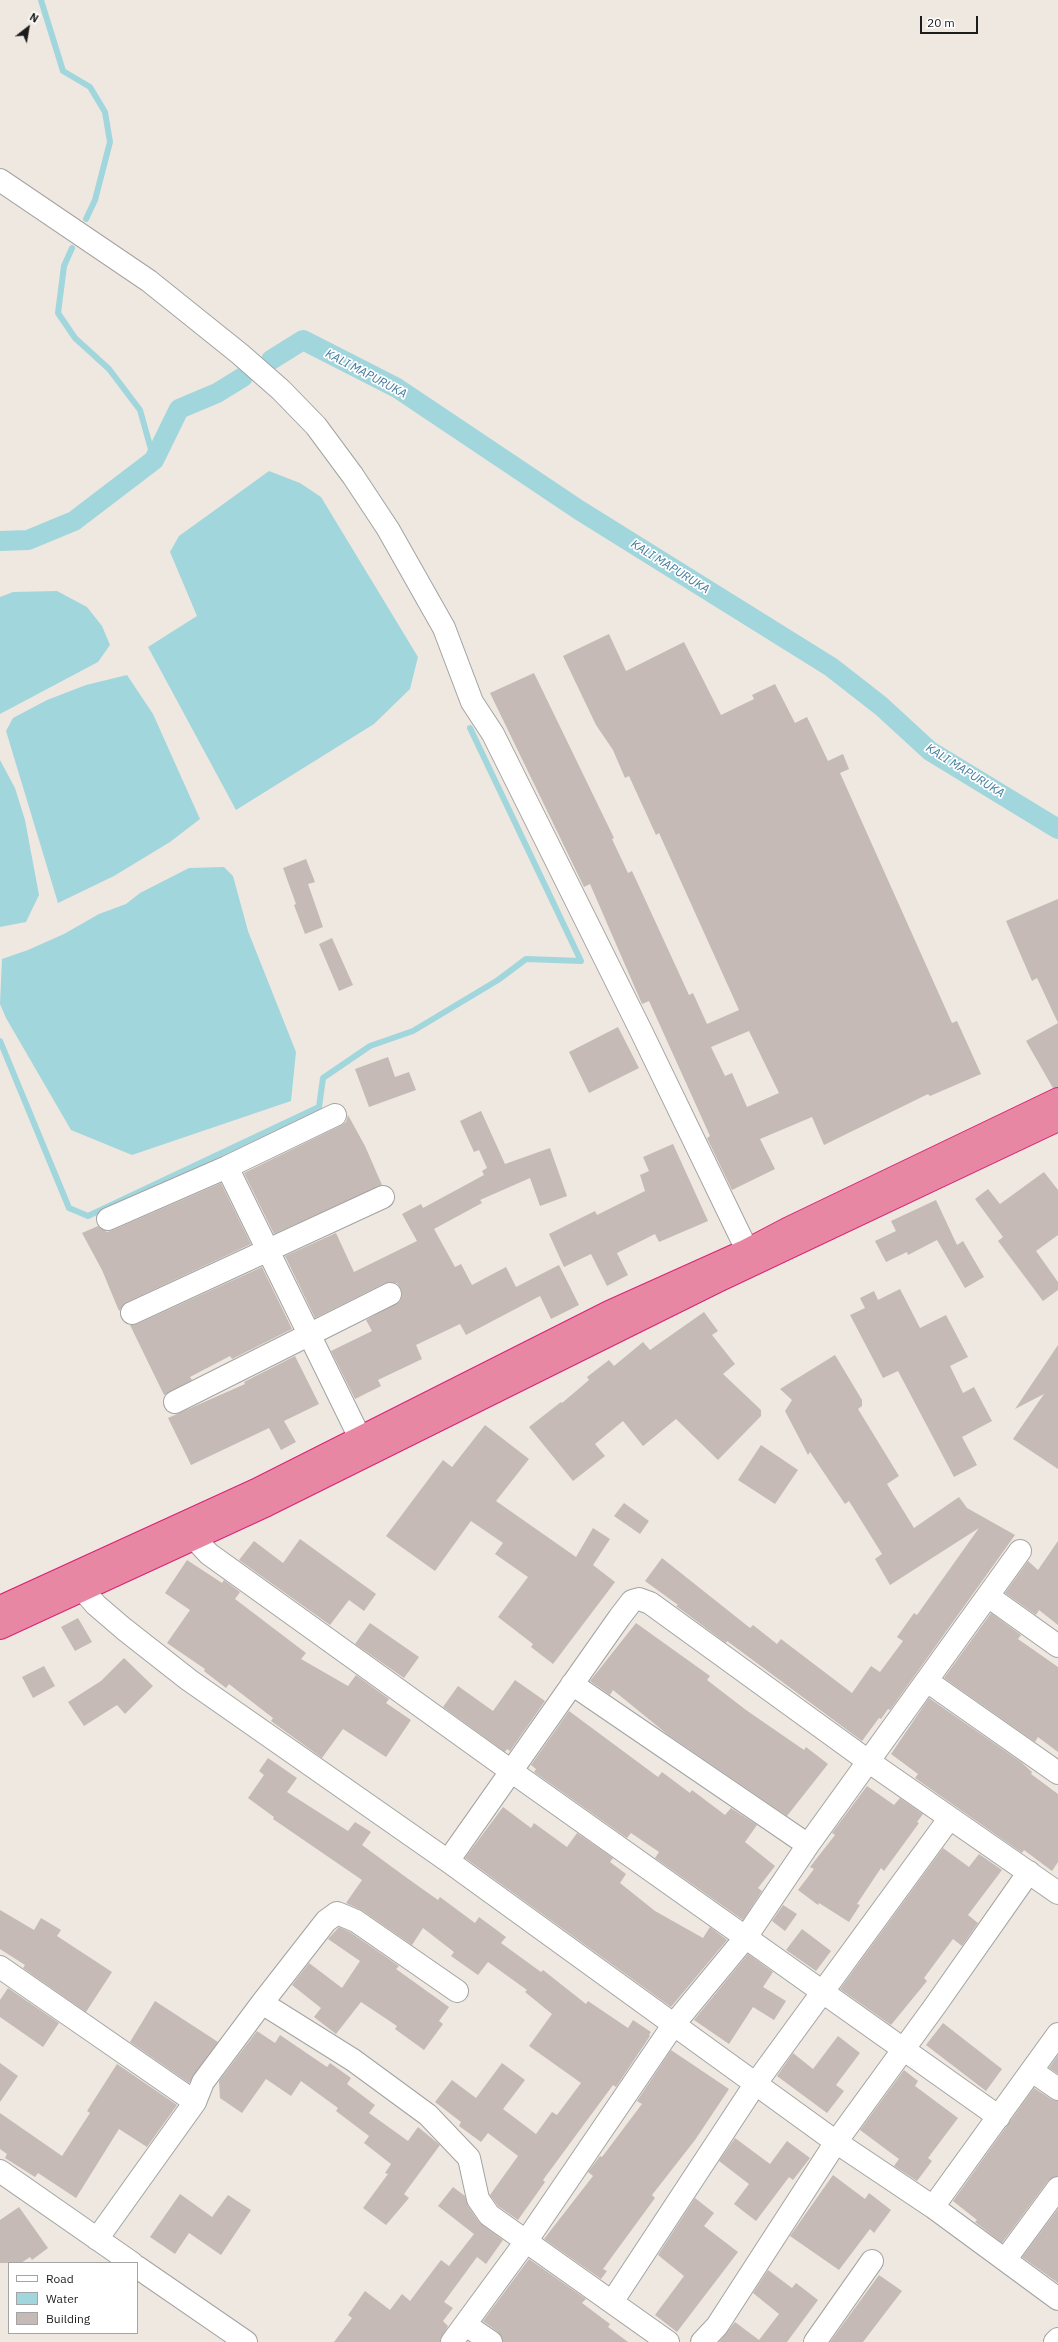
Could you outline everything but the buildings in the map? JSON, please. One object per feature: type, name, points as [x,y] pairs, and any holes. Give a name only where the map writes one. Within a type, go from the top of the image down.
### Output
[{"type":"highway","points":[[0,1607],[256,1490],[609,1312],[748,1250],[787,1229],[1058,1099]]},
{"type":"highway","points":[[0,1628],[195,1539],[718,1281],[1058,1120]]},
{"type":"street","points":[[0,180],[150,281],[240,354],[281,390],[316,426],[353,476],[388,529],[444,628],[472,702],[497,741],[646,1040],[748,1250]]},
{"type":"street","points":[[108,1219],[228,1167],[335,1115]]},
{"type":"street","points":[[228,1167],[309,1337],[360,1438]]},
{"type":"street","points":[[132,1314],[383,1197]]},
{"type":"street","points":[[175,1402],[309,1337],[390,1294]]},
{"type":"street","points":[[195,1539],[209,1554],[511,1771],[905,2048],[999,2117]]},
{"type":"street","points":[[452,2342],[466,2325],[527,2240],[674,2024],[746,1937],[808,1845],[1020,1551]]},
{"type":"street","points":[[83,1590],[96,1605],[124,1629],[189,1680],[448,1861],[836,2142],[933,2207],[1058,2299]]},
{"type":"street","points":[[988,1596],[1058,1646]]},
{"type":"street","points":[[448,1861],[626,1607],[632,1601],[639,1599],[650,1603],[868,1761],[1058,1893]]},
{"type":"street","points":[[927,1681],[1058,1773]]},
{"type":"street","points":[[572,1684],[808,1845]]},
{"type":"street","points":[[612,2302],[756,2083],[949,1818]]},
{"type":"street","points":[[702,2342],[717,2326],[836,2142],[905,2048],[1029,1872]]},
{"type":"street","points":[[97,2239],[195,2102],[203,2082],[326,1921],[337,1913],[356,1921],[457,1991]]},
{"type":"street","points":[[2,1972],[195,2102]]},
{"type":"street","points":[[262,2003],[353,2060],[428,2115],[469,2158],[478,2199],[489,2215],[527,2240],[668,2342]]},
{"type":"street","points":[[933,2207],[1058,2034]]},
{"type":"street","points":[[1032,2071],[1058,2089]]},
{"type":"street","points":[[1,2175],[131,2262]]},
{"type":"street","points":[[1005,2260],[1058,2188]]},
{"type":"street","points":[[818,2341],[872,2261]]},
{"type":"street","points":[[138,2268],[246,2342]]},
{"type":"street","points":[[466,2325],[491,2342]]},
{"type":"water","points":[[269,471],[300,483],[321,497],[418,657],[410,689],[374,724],[236,810],[148,647],[197,616],[170,552],[179,536]]},
{"type":"water","points":[[57,591],[87,607],[102,626],[110,645],[98,662],[0,714],[0,597],[13,592]]},
{"type":"water","points":[[127,675],[153,714],[200,819],[170,842],[114,876],[58,903],[6,731],[13,718],[47,700],[86,685]]},
{"type":"water","points":[[0,760],[15,788],[25,820],[39,895],[26,922],[0,927]]},
{"type":"water","points":[[224,867],[233,876],[248,931],[296,1052],[291,1101],[132,1155],[71,1130],[6,1018],[0,1004],[2,959],[28,950],[64,934],[99,914],[126,904],[140,893],[189,868]]},
{"type":"waterway","points":[[41,0],[63,71],[90,87],[105,112],[110,142],[95,200],[86,219]]},
{"type":"waterway","points":[[72,248],[64,266],[58,313],[75,338],[109,369],[140,410],[154,460]]},
{"type":"waterway","name":"KALI MAPURUKA","points":[[271,360],[303,340],[397,388],[579,510],[831,667],[881,706],[930,751],[1058,829]]},
{"type":"waterway","name":"KALI MAPURUKA","points":[[0,541],[28,540],[74,521],[154,460],[179,409],[217,393],[243,377]]},
{"type":"waterway","points":[[0,1041],[69,1208],[88,1216],[319,1107],[323,1078],[370,1046],[413,1031],[498,980],[526,959],[581,961],[470,728]]}]
